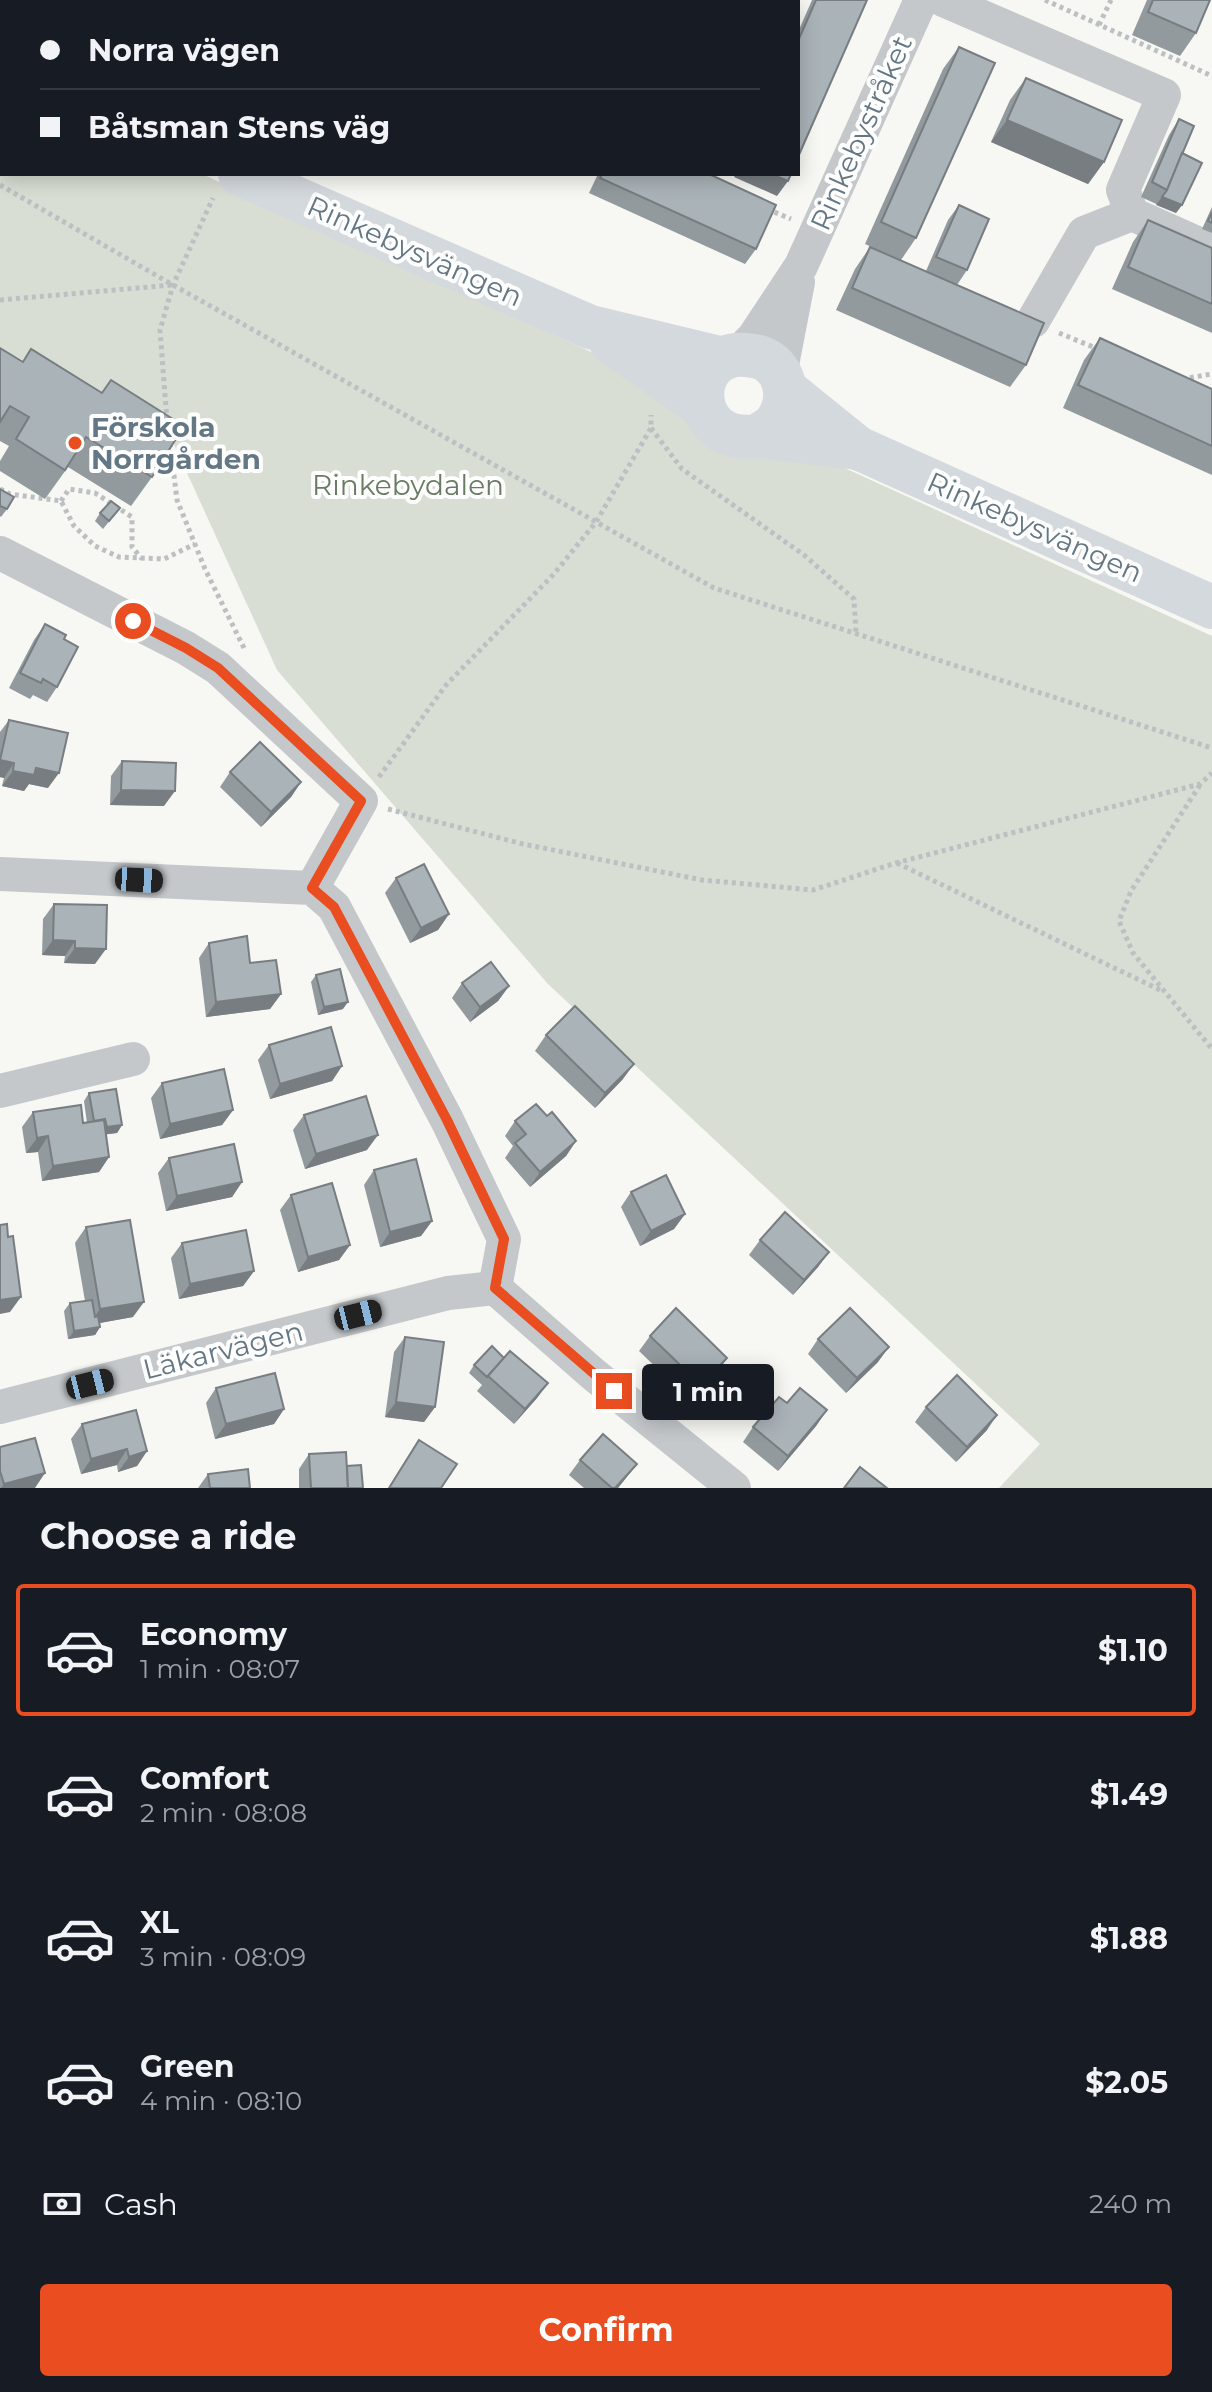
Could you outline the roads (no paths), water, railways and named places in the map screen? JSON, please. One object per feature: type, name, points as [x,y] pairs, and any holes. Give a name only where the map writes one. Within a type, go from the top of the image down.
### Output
[{"type":"street","name":"Rinkebystråket","points":[[730,357],[754,337],[801,266],[921,0]]},
{"type":"street","points":[[943,0],[1164,95],[1123,190],[1132,214],[1212,250]]},
{"type":"street","name":"Rinkebysvängen","points":[[228,184],[590,327],[730,357],[760,357],[772,364],[783,382],[858,448],[1212,607]]},
{"type":"street","points":[[1033,321],[1084,233],[1132,214]]},
{"type":"street","name":"Rinkebystråket","points":[[783,382],[801,266]]},
{"type":"street","name":"Rinkebysvängen","points":[[590,327],[702,406],[711,423],[722,432],[742,438],[757,436],[858,448]]},
{"type":"street","points":[[702,406],[704,381],[712,368],[730,357]]},
{"type":"street","points":[[757,436],[774,425],[782,412],[783,382]]},
{"type":"street","points":[[0,553],[186,648],[218,668],[361,801],[312,888]]},
{"type":"street","points":[[0,874],[312,888],[334,907],[447,1120],[504,1239],[495,1288],[593,1374],[734,1488]]},
{"type":"street","points":[[0,1091],[133,1059]]},
{"type":"street","name":"Läkarvägen","points":[[0,1407],[448,1293],[495,1288]]},
{"type":"place","name":"Förskola Norrgården","points":[[75,443]]},
{"type":"park label","name":"Rinkebydalen","points":[[408,485]]}]
